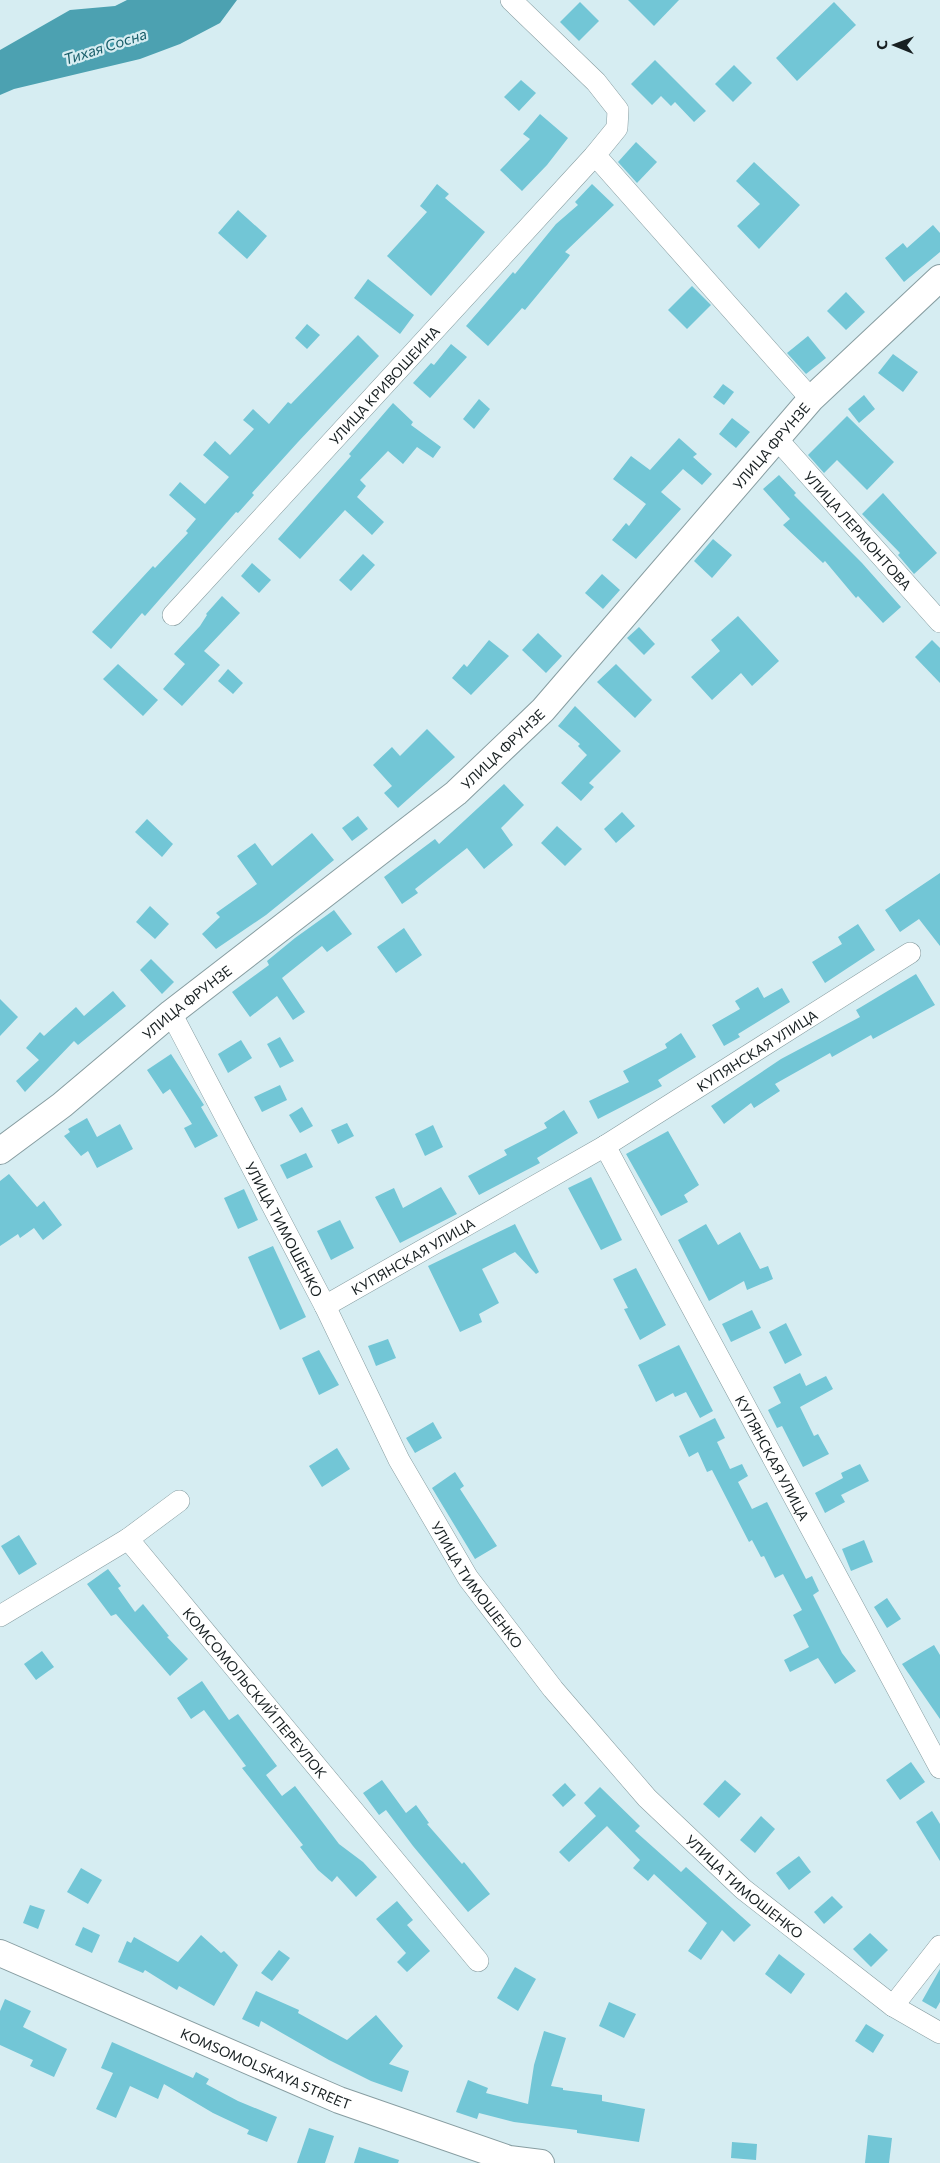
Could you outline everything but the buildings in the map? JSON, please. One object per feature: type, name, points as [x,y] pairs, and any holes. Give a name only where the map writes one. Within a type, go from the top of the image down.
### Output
[{"type":"street","name":"УЛИЦА КРИВОШЕИНА","points":[[173,616],[617,128],[618,110],[596,82],[510,0]]},
{"type":"street","points":[[594,155],[811,399]]},
{"type":"street","name":"УЛИЦА ФРУНЗЕ","points":[[0,1151],[62,1104],[171,1013],[456,793],[543,710],[811,399],[940,278]]},
{"type":"street","name":"УЛИЦА ЛЕРМОНТОВА","points":[[778,439],[940,622]]},
{"type":"street","name":"КУПЯНСКАЯ УЛИЦА","points":[[325,1306],[605,1146],[910,954]]},
{"type":"street","name":"УЛИЦА ТИМОШЕНКО","points":[[171,1013],[325,1306],[399,1460],[468,1578],[553,1689],[647,1798],[743,1890],[893,2006],[940,2033]]},
{"type":"street","name":"КУПЯНСКАЯ УЛИЦА","points":[[605,1146],[940,1768]]},
{"type":"street","points":[[0,1616],[128,1539],[179,1501]]},
{"type":"street","name":"КОМСОМОЛЬСКИЙ ПЕРЕУЛОК","points":[[128,1539],[478,1961]]},
{"type":"street","points":[[893,2006],[940,1946]]},
{"type":"street","name":"KOMSOMOLSKAYA STREET","points":[[0,1953],[339,2100],[509,2158],[541,2163]]},
{"type":"water","name":"Тихая Сосна","points":[[127,0],[237,0],[220,23],[180,44],[140,59],[14,89],[0,95],[0,50],[70,10],[115,6]]}]
